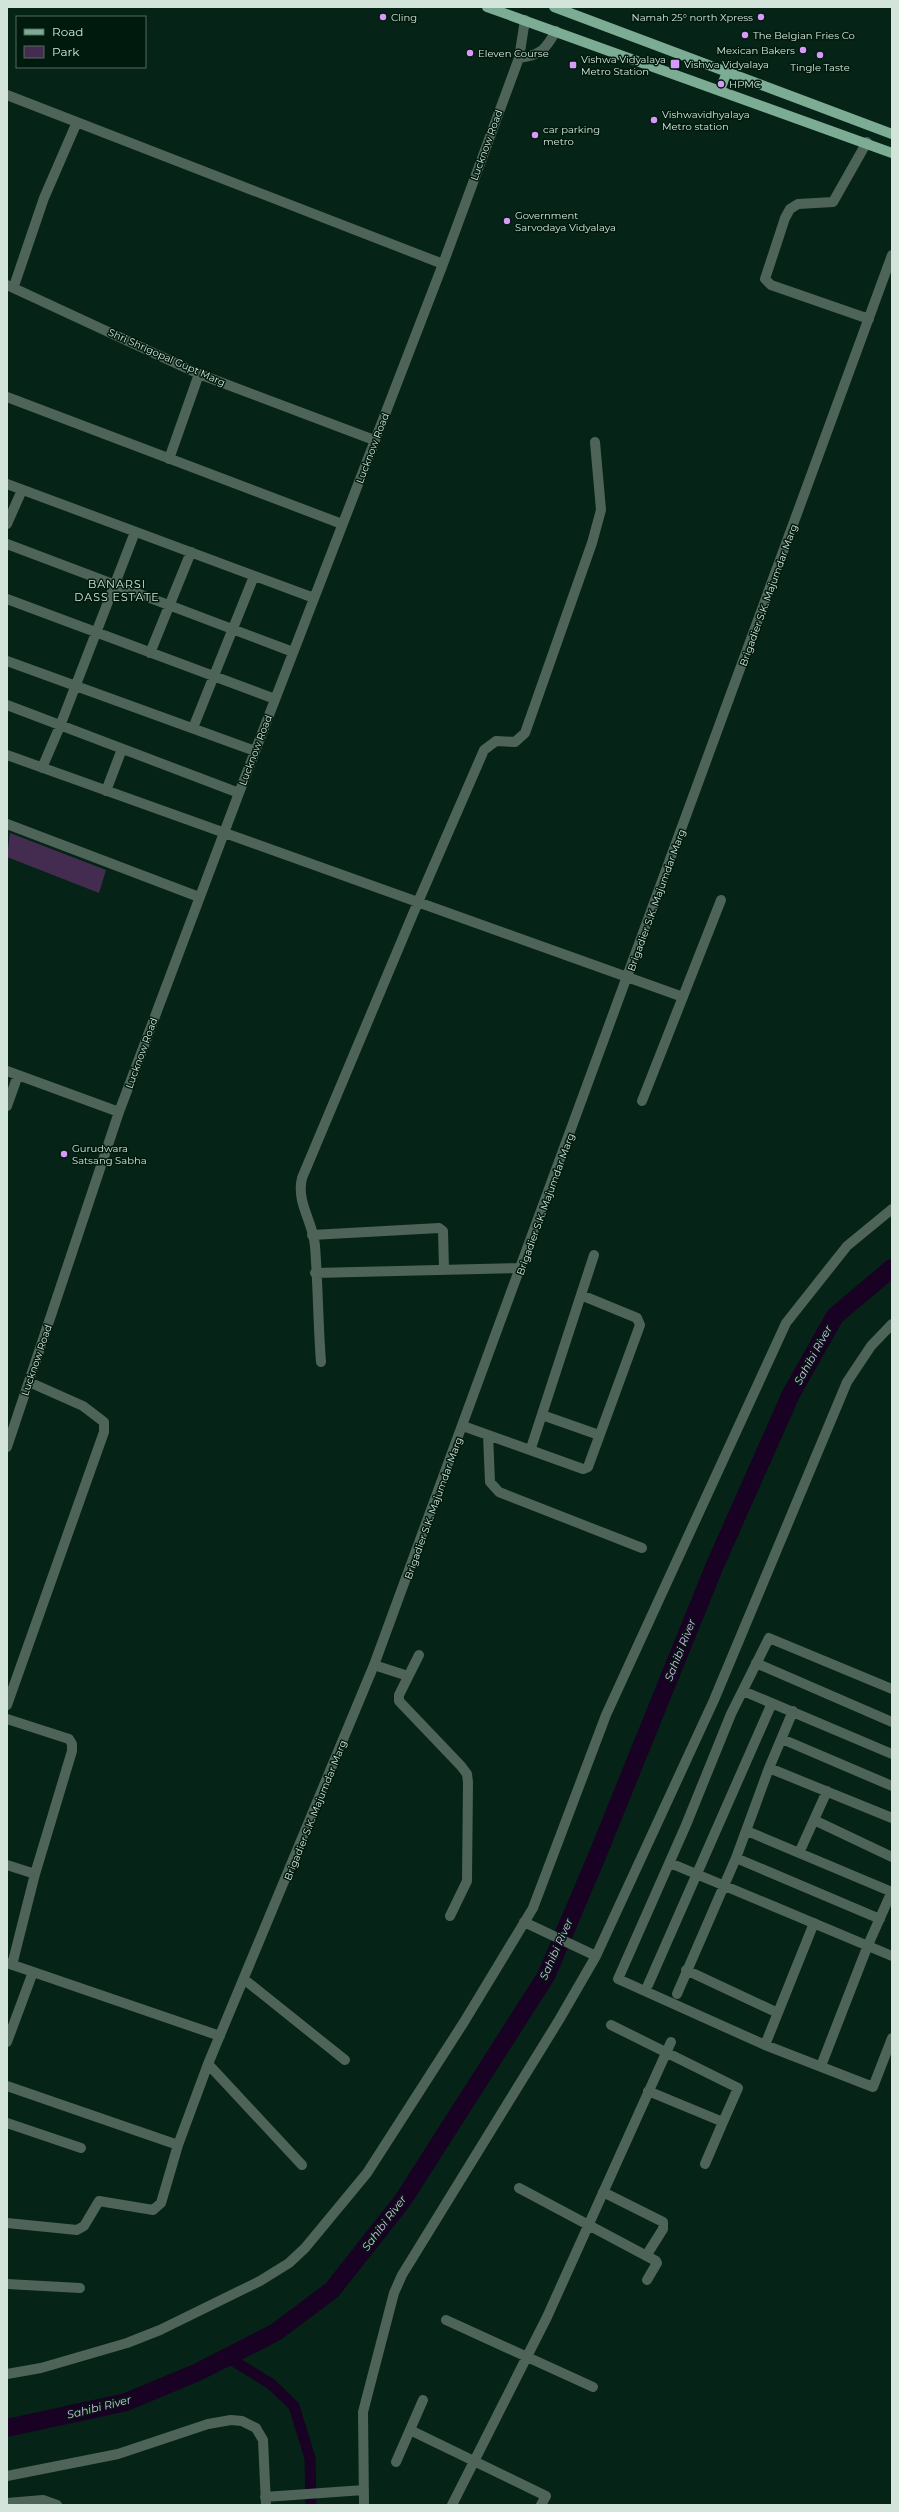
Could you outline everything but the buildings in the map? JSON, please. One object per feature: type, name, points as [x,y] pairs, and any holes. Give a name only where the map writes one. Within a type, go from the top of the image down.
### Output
[{"type":"main road","points":[[487,7],[867,142],[892,153]]},
{"type":"main road","points":[[558,8],[892,134]]},
{"type":"main road","points":[[720,90],[727,72]]},
{"type":"street","name":"Lucknow Road","points":[[7,1447],[119,1112],[255,750],[443,264],[519,58],[525,20]]},
{"type":"street","points":[[519,58],[535,56],[547,47],[556,31]]},
{"type":"street","points":[[7,95],[443,264]]},
{"type":"street","points":[[10,286],[44,198],[77,122]]},
{"type":"street","points":[[867,142],[832,202],[798,204],[787,213],[766,279],[771,286],[869,319]]},
{"type":"street","name":"Brigadier S.K. Majumdar Marg","points":[[7,2223],[77,2230],[84,2226],[99,2201],[157,2209],[161,2203],[178,2145],[208,2064],[245,1980],[374,1665],[522,1268],[892,255]]},
{"type":"street","name":"Shri Shrigopal Gupt Marg","points":[[10,286],[199,374],[374,440]]},
{"type":"street","points":[[169,459],[199,374]]},
{"type":"street","points":[[7,397],[342,524]]},
{"type":"street","points":[[321,1362],[312,1235],[300,1200],[299,1189],[302,1178],[418,902],[484,750],[496,741],[515,742],[525,733],[592,544],[601,510],[595,442]]},
{"type":"street","points":[[7,484],[314,598]]},
{"type":"street","points":[[7,524],[22,490]]},
{"type":"street","points":[[42,768],[97,633],[114,584],[135,532]]},
{"type":"street","points":[[7,544],[293,652]]},
{"type":"street","points":[[150,653],[191,552]]},
{"type":"street","points":[[193,728],[212,676],[254,576]]},
{"type":"street","points":[[7,599],[275,699]]},
{"type":"street","points":[[7,661],[255,750]]},
{"type":"street","points":[[7,705],[239,793]]},
{"type":"street","points":[[106,791],[122,749]]},
{"type":"street","points":[[7,755],[224,834],[683,997]]},
{"type":"street","points":[[7,824],[199,897]]},
{"type":"street","points":[[642,1101],[721,900]]},
{"type":"street","points":[[7,1071],[119,1112]]},
{"type":"street","points":[[7,1106],[18,1075]]},
{"type":"street","points":[[7,2374],[41,2368],[134,2340],[260,2281],[289,2263],[305,2248],[366,2173],[464,2022],[533,1908],[606,1715],[786,1323],[847,1246],[892,1209]]},
{"type":"street","points":[[312,1235],[439,1228],[443,1231],[444,1270]]},
{"type":"street","points":[[531,1448],[594,1255]]},
{"type":"street","points":[[315,1273],[522,1268]]},
{"type":"street","points":[[463,1426],[531,1448],[583,1469],[592,1463],[599,1434],[640,1326],[637,1318],[581,1295]]},
{"type":"street","points":[[364,2505],[360,2490],[363,2412],[394,2293],[402,2275],[559,2020],[714,1700],[847,1382],[870,1346],[892,1324]]},
{"type":"street","points":[[7,1705],[104,1432],[104,1422],[83,1406],[29,1382]]},
{"type":"street","points":[[542,1415],[599,1434]]},
{"type":"street","points":[[488,1434],[490,1482],[499,1492],[642,1548]]},
{"type":"street","points":[[892,1689],[771,1638],[767,1640],[743,1690],[670,1862],[618,1979],[765,2045],[873,2087],[892,2038]]},
{"type":"street","points":[[419,1655],[408,1676],[399,1701],[466,1774],[467,1881],[450,1916]]},
{"type":"street","points":[[756,1663],[892,1722]]},
{"type":"street","points":[[374,1665],[408,1676]]},
{"type":"street","points":[[743,1690],[892,1754]]},
{"type":"street","points":[[648,1986],[772,1703]]},
{"type":"street","points":[[677,1994],[686,1970],[736,1858],[769,1768],[793,1711]]},
{"type":"street","points":[[7,1719],[69,1739],[72,1744],[72,1751],[10,1964],[220,2036]]},
{"type":"street","points":[[782,1739],[892,1786]]},
{"type":"street","points":[[769,1768],[892,1818]]},
{"type":"street","points":[[799,1853],[827,1791]]},
{"type":"street","points":[[814,1820],[892,1857]]},
{"type":"street","points":[[747,1830],[892,1892],[868,1945],[821,2066]]},
{"type":"street","points":[[736,1858],[880,1919]]},
{"type":"street","points":[[670,1862],[892,1956]]},
{"type":"street","points":[[7,1865],[35,1874]]},
{"type":"street","points":[[524,1922],[592,1954]]},
{"type":"street","points":[[765,2045],[814,1923]]},
{"type":"street","points":[[686,1970],[778,2013]]},
{"type":"street","points":[[7,2042],[33,1972]]},
{"type":"street","points":[[245,1980],[345,2060]]},
{"type":"street","points":[[611,2025],[669,2046],[738,2088],[705,2164]]},
{"type":"street","points":[[453,2505],[527,2357],[669,2046]]},
{"type":"street","points":[[208,2064],[302,2165]]},
{"type":"street","points":[[7,2086],[178,2145]]},
{"type":"street","points":[[648,2091],[723,2122]]},
{"type":"street","points":[[7,2122],[81,2148]]},
{"type":"street","points":[[519,2188],[587,2226],[657,2262],[647,2280]]},
{"type":"street","points":[[603,2192],[663,2222],[663,2229],[646,2256]]},
{"type":"street","points":[[7,2284],[80,2288]]},
{"type":"street","points":[[446,2320],[593,2387]]},
{"type":"street","points":[[396,2462],[423,2400]]},
{"type":"street","points":[[7,2476],[118,2454],[208,2424],[236,2420],[249,2424],[263,2440],[268,2499],[360,2490]]},
{"type":"street","points":[[410,2430],[546,2496],[542,2505]]},
{"type":"street","points":[[7,2503],[43,2500],[57,2505]]},
{"type":"green space","points":[[10,833],[106,870],[99,893],[7,857]]},
{"type":"waterway","name":"Sahibi River","points":[[7,2428],[126,2402],[198,2372],[276,2332],[332,2290],[403,2200],[546,1976],[597,1856],[715,1565],[791,1394],[835,1316],[892,1268]]},
{"type":"waterway","points":[[227,2357],[271,2384],[294,2406],[310,2458],[311,2505]]},
{"type":"place","name":"Cling","points":[[383,17]]},
{"type":"place","name":"Namah 25° north Xpress","points":[[761,17]]},
{"type":"place","name":"The Belgian Fries Co","points":[[745,35]]},
{"type":"place","name":"Mexican Bakers","points":[[803,50]]},
{"type":"place","name":"Eleven Course","points":[[470,53]]},
{"type":"place","name":"Tingle Taste","points":[[820,55]]},
{"type":"place","name":"Vishwa Vidyalaya","points":[[675,64]]},
{"type":"place","name":"Vishwa Vidyalaya Metro Station","points":[[573,65]]},
{"type":"place","name":"HPMC","points":[[721,84]]},
{"type":"place","name":"Vishwavidhyalaya Metro station","points":[[654,120]]},
{"type":"place","name":"car parking metro","points":[[535,135]]},
{"type":"place","name":"Government Sarvodaya Vidyalaya","points":[[507,221]]},
{"type":"place","name":"Gurudwara Satsang Sabha","points":[[64,1154]]},
{"type":"district","name":"BANARSI DASS ESTATE","points":[[117,590]]}]
